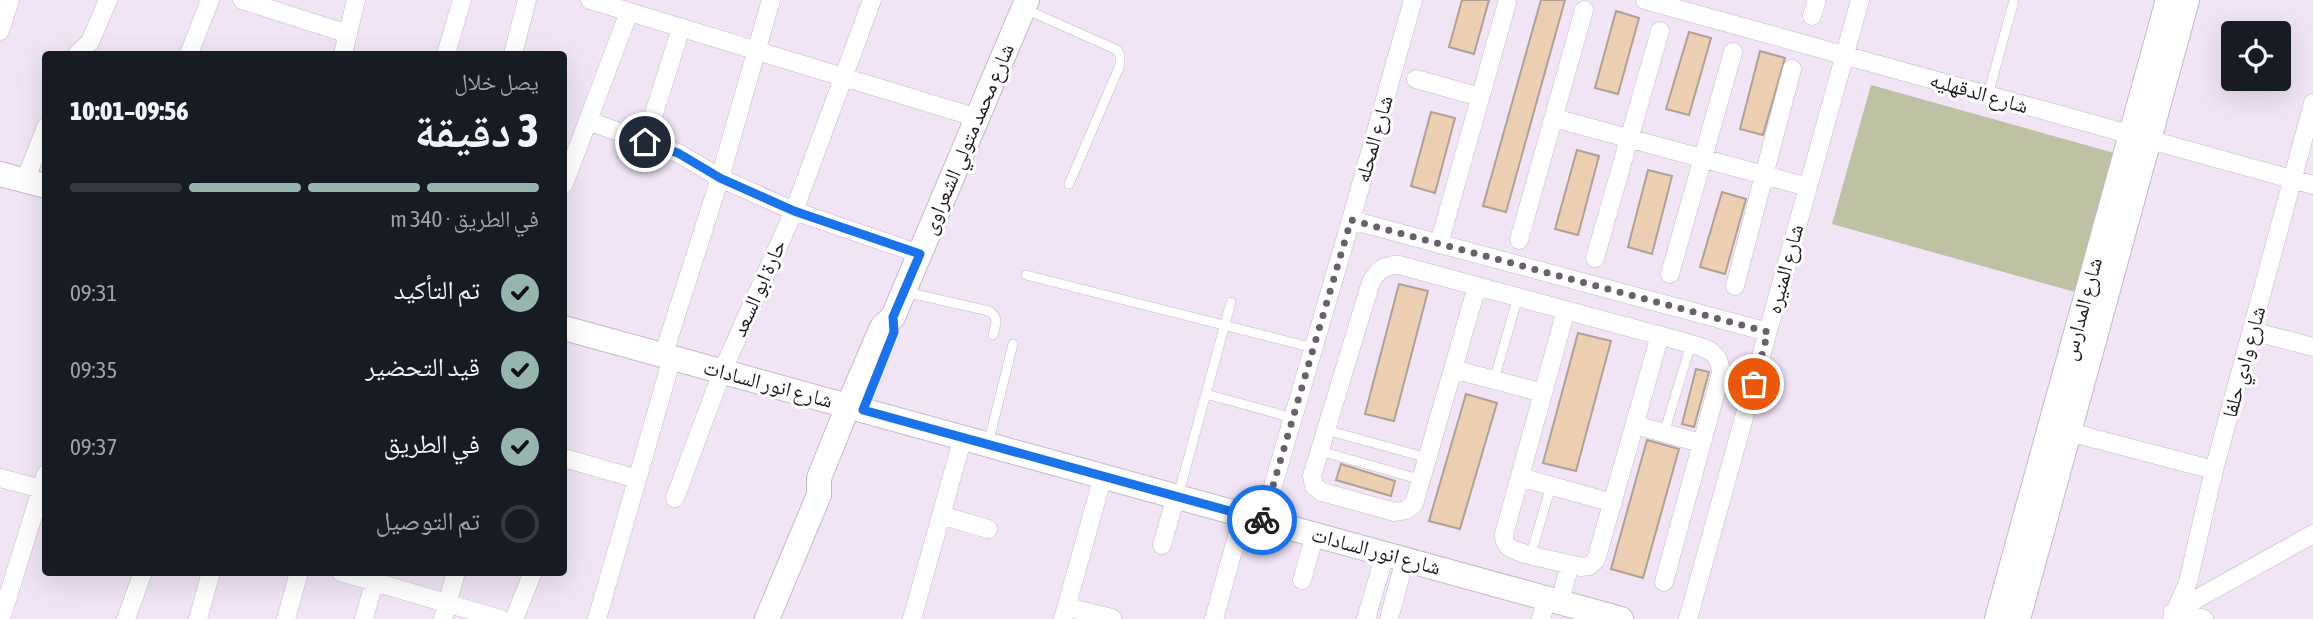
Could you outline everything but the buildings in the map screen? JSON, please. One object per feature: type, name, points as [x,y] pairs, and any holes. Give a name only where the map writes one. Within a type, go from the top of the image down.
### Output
[{"type":"street","points":[[0,31],[10,0]]},
{"type":"street","points":[[87,51],[108,0]]},
{"type":"street","points":[[189,51],[210,0]]},
{"type":"street","points":[[242,0],[267,4],[348,34]]},
{"type":"street","points":[[344,51],[356,0]]},
{"type":"street","points":[[447,51],[462,0]]},
{"type":"street","points":[[514,51],[527,0]]},
{"type":"street","points":[[590,0],[610,3],[629,12],[756,52],[978,118]]},
{"type":"street","points":[[597,619],[637,479],[667,357],[771,0]]},
{"type":"street","name":"حارة ابو السعد","points":[[675,498],[722,372],[794,211],[872,0]]},
{"type":"street","name":"شارع المحله","points":[[1214,619],[1293,418],[1413,0]]},
{"type":"street","name":"شارع الدقهليه","points":[[1645,0],[2313,185]]},
{"type":"street","name":"شارع المنيره","points":[[1688,619],[1860,0]]},
{"type":"street","name":"شارع المدارس","points":[[2018,619],[2069,432],[2140,138],[2168,0]]},
{"type":"street","name":"شارع المدارس","points":[[1997,619],[2140,138],[2187,0]]},
{"type":"street","points":[[1439,243],[1507,3]]},
{"type":"street","name":"شارع محمد متولي الشعراوى","points":[[768,619],[819,495],[819,478],[856,408],[881,327],[893,317],[1026,4]]},
{"type":"street","points":[[1519,240],[1584,10]]},
{"type":"street","points":[[567,176],[629,12]]},
{"type":"street","points":[[645,142],[681,28]]},
{"type":"street","points":[[1595,258],[1660,31]]},
{"type":"street","points":[[1670,274],[1733,52]]},
{"type":"street","points":[[1735,286],[1792,69]]},
{"type":"street","points":[[1416,79],[1480,97]]},
{"type":"street","name":"شارع وادي حلفا","points":[[2169,616],[2188,582],[2214,470],[2313,103]]},
{"type":"street","points":[[1554,118],[1808,187]]},
{"type":"street","points":[[587,121],[678,153],[720,178],[794,211],[920,254]]},
{"type":"street","points":[[0,174],[35,183],[42,147]]},
{"type":"street","points":[[1351,220],[1768,332]]},
{"type":"street","points":[[1509,295],[1510,263]]},
{"type":"street","points":[[1477,286],[1414,504],[1401,512],[1316,489],[1312,480],[1371,282],[1377,272],[1387,266],[1399,265],[1660,335],[1710,350],[1715,354],[1721,373],[1664,582]]},
{"type":"street","points":[[1566,310],[1504,539],[1509,547],[1531,554],[1585,567],[1596,560],[1660,335]]},
{"type":"street","name":"شارع انور السادات","points":[[567,329],[1395,556],[1549,606],[1621,619]]},
{"type":"street","points":[[2252,331],[2313,347]]},
{"type":"street","points":[[1453,369],[1543,393]]},
{"type":"street","points":[[1635,425],[1701,443]]},
{"type":"street","points":[[2069,432],[2214,470]]},
{"type":"street","points":[[912,619],[963,437]]},
{"type":"street","points":[[567,459],[637,479]]},
{"type":"street","points":[[1103,476],[1065,613],[1112,618]]},
{"type":"street","points":[[1520,477],[1613,503]]},
{"type":"street","points":[[0,478],[42,484]]},
{"type":"street","points":[[1,619],[42,490]]},
{"type":"street","points":[[1162,545],[1177,496]]},
{"type":"street","points":[[942,515],[988,529]]},
{"type":"street","points":[[1302,580],[1315,534]]},
{"type":"street","points":[[2169,616],[2313,534]]},
{"type":"street","points":[[1366,619],[1395,556]]},
{"type":"street","points":[[1389,619],[1395,556]]},
{"type":"street","points":[[1549,606],[1570,564]]},
{"type":"street","points":[[126,619],[142,576]]},
{"type":"street","points":[[198,619],[210,576]]},
{"type":"street","points":[[286,619],[298,576]]},
{"type":"street","points":[[445,611],[455,576]]},
{"type":"street","points":[[514,619],[531,576]]},
{"type":"street","points":[[364,619],[376,577],[445,611],[500,619]]},
{"type":"street","points":[[2169,616],[2204,619]]},
{"type":"lane","points":[[1987,95],[2014,0]]},
{"type":"lane","points":[[1026,4],[1117,50],[1120,55],[1120,65],[1069,184]]},
{"type":"lane","points":[[1026,275],[1314,348]]},
{"type":"lane","points":[[904,292],[989,311],[996,317],[993,335]]},
{"type":"lane","points":[[1494,380],[1509,295]]},
{"type":"lane","points":[[1177,496],[1231,302]]},
{"type":"lane","points":[[988,444],[1013,344]]},
{"type":"lane","points":[[1664,433],[1691,344]]},
{"type":"lane","points":[[1206,394],[1293,418]]},
{"type":"lane","points":[[1326,430],[1429,458]]},
{"type":"lane","points":[[1320,451],[1422,480]]},
{"type":"lane","points":[[1531,554],[1551,486]]},
{"type":"green space","points":[[1871,85],[2114,153],[2075,292],[1832,224]]},
{"type":"way so far","points":[[1262,520],[1351,220],[1768,332],[1754,384]]},
{"type":"route","points":[[645,142],[678,153],[720,178],[794,211],[920,254],[893,317],[894,332],[863,410],[1262,520]]}]
